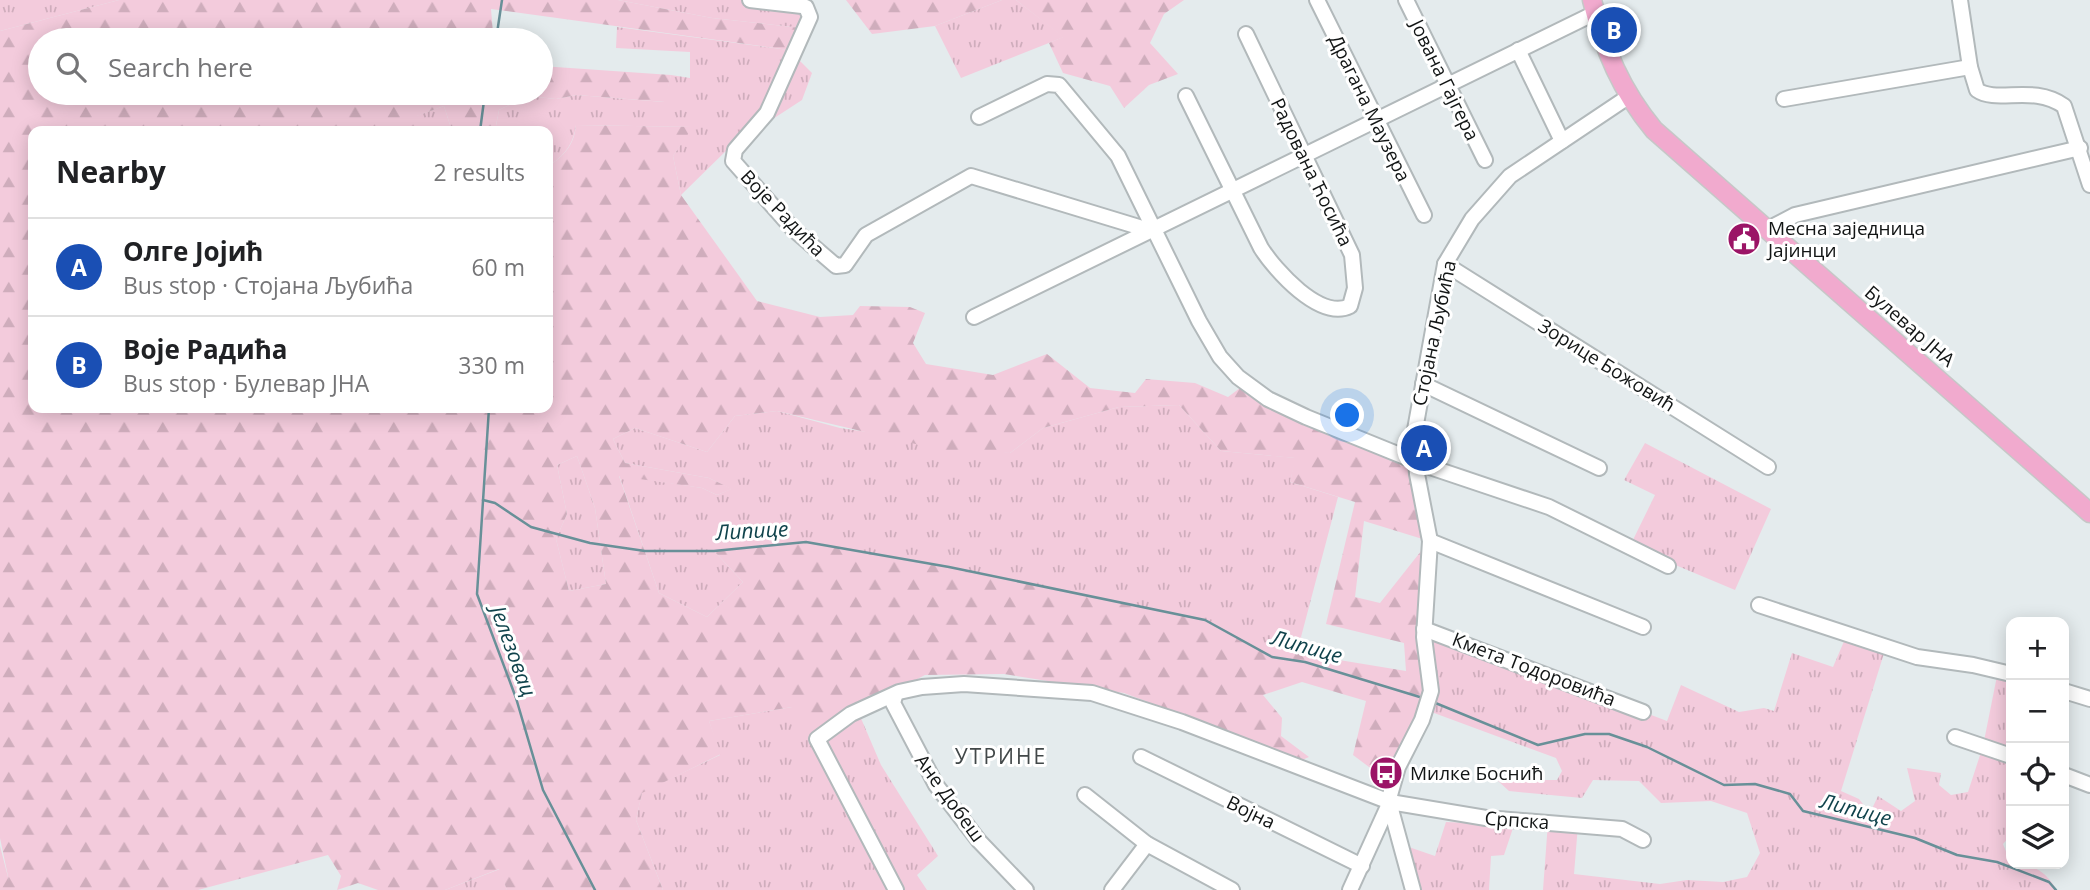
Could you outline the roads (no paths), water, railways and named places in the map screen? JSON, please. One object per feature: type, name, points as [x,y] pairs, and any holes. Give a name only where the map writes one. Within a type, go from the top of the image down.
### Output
[{"type":"main road","name":"Булевар ЈНА","points":[[1593,6],[1607,51],[1628,97],[1654,130],[2090,513]]},
{"type":"street","name":"Воје Радића","points":[[750,0],[806,7],[810,17],[768,113],[735,150],[733,161],[793,229],[836,266],[845,265],[866,236],[971,176],[1152,231]]},
{"type":"street","name":"Драгана Маузера","points":[[1317,0],[1424,215]]},
{"type":"street","name":"Јована Гајгера","points":[[1406,0],[1485,160]]},
{"type":"street","points":[[1960,0],[1970,67],[1980,93],[2040,94],[2064,106],[2090,185]]},
{"type":"street","points":[[974,317],[1518,50],[1593,6]]},
{"type":"street","name":"Радована Ћосића","points":[[1233,192],[1261,248],[1282,278],[1315,300],[1342,309],[1350,306],[1353,298],[1354,263],[1246,34]]},
{"type":"street","points":[[1518,50],[1562,141]]},
{"type":"street","points":[[1784,99],[1970,67]]},
{"type":"street","points":[[979,117],[1047,84],[1059,85],[1118,156],[1152,231],[1209,340],[1238,377],[1289,410],[1415,461],[1549,507],[1668,566]]},
{"type":"street","points":[[1186,96],[1233,192]]},
{"type":"street","name":"Стојана Љубића","points":[[1413,890],[1390,802],[1398,767],[1429,701],[1424,629],[1430,541],[1415,461],[1414,436],[1445,264],[1461,234],[1497,188],[1521,167],[1628,97]]},
{"type":"street","points":[[1766,230],[1795,215],[2080,148]]},
{"type":"street","name":"Зорице Божовић","points":[[1445,264],[1768,467]]},
{"type":"street","points":[[1423,384],[1599,468]]},
{"type":"street","points":[[1430,541],[1643,628]]},
{"type":"street","points":[[1759,605],[1917,657],[2006,673]]},
{"type":"street","name":"Кмета Тодоровића","points":[[1424,629],[1643,712]]},
{"type":"street","name":"Српска","points":[[896,890],[817,739],[851,714],[895,696],[922,687],[964,684],[1091,693],[1182,722],[1390,802],[1486,818],[1622,829],[1643,840]]},
{"type":"street","points":[[2069,693],[2090,699]]},
{"type":"street","name":"Ане Добеш","points":[[895,696],[893,704],[931,778],[979,841],[1026,890]]},
{"type":"street","points":[[1955,737],[2006,754]]},
{"type":"street","name":"Војна","points":[[1140,757],[1362,866]]},
{"type":"street","points":[[2069,777],[2090,785]]},
{"type":"street","points":[[1085,794],[1147,844],[1232,890]]},
{"type":"street","points":[[1350,890],[1390,802]]},
{"type":"street","points":[[1112,890],[1147,844]]},
{"type":"waterway","name":"Јелезовац","points":[[498,28],[502,0]]},
{"type":"waterway","name":"Јелезовац","points":[[481,126],[483,105]]},
{"type":"waterway","name":"Јелезовац","points":[[489,413],[477,594],[516,698],[543,790],[595,890]]},
{"type":"waterway","name":"Липице","points":[[483,500],[495,503],[531,527],[590,543],[645,551],[714,551],[806,542],[949,567],[1205,620],[1272,657],[1305,662],[1423,698]]},
{"type":"waterway","name":"Липице","points":[[1433,702],[1538,745],[1585,734],[1609,734],[1647,747],[1724,785],[1755,784],[1790,794],[1803,811],[1915,838],[1957,855],[1997,862],[2049,882],[2056,890]]},
{"type":"place","name":"Воје Радића","points":[[1614,30]]},
{"type":"place","name":"Месна заједница Јајинци","points":[[1744,239]]},
{"type":"place","name":"Олге Јојић","points":[[1424,448]]},
{"type":"place","name":"Милке Боснић","points":[[1386,773]]},
{"type":"district","name":"УТРИНЕ","points":[[1001,756]]}]
